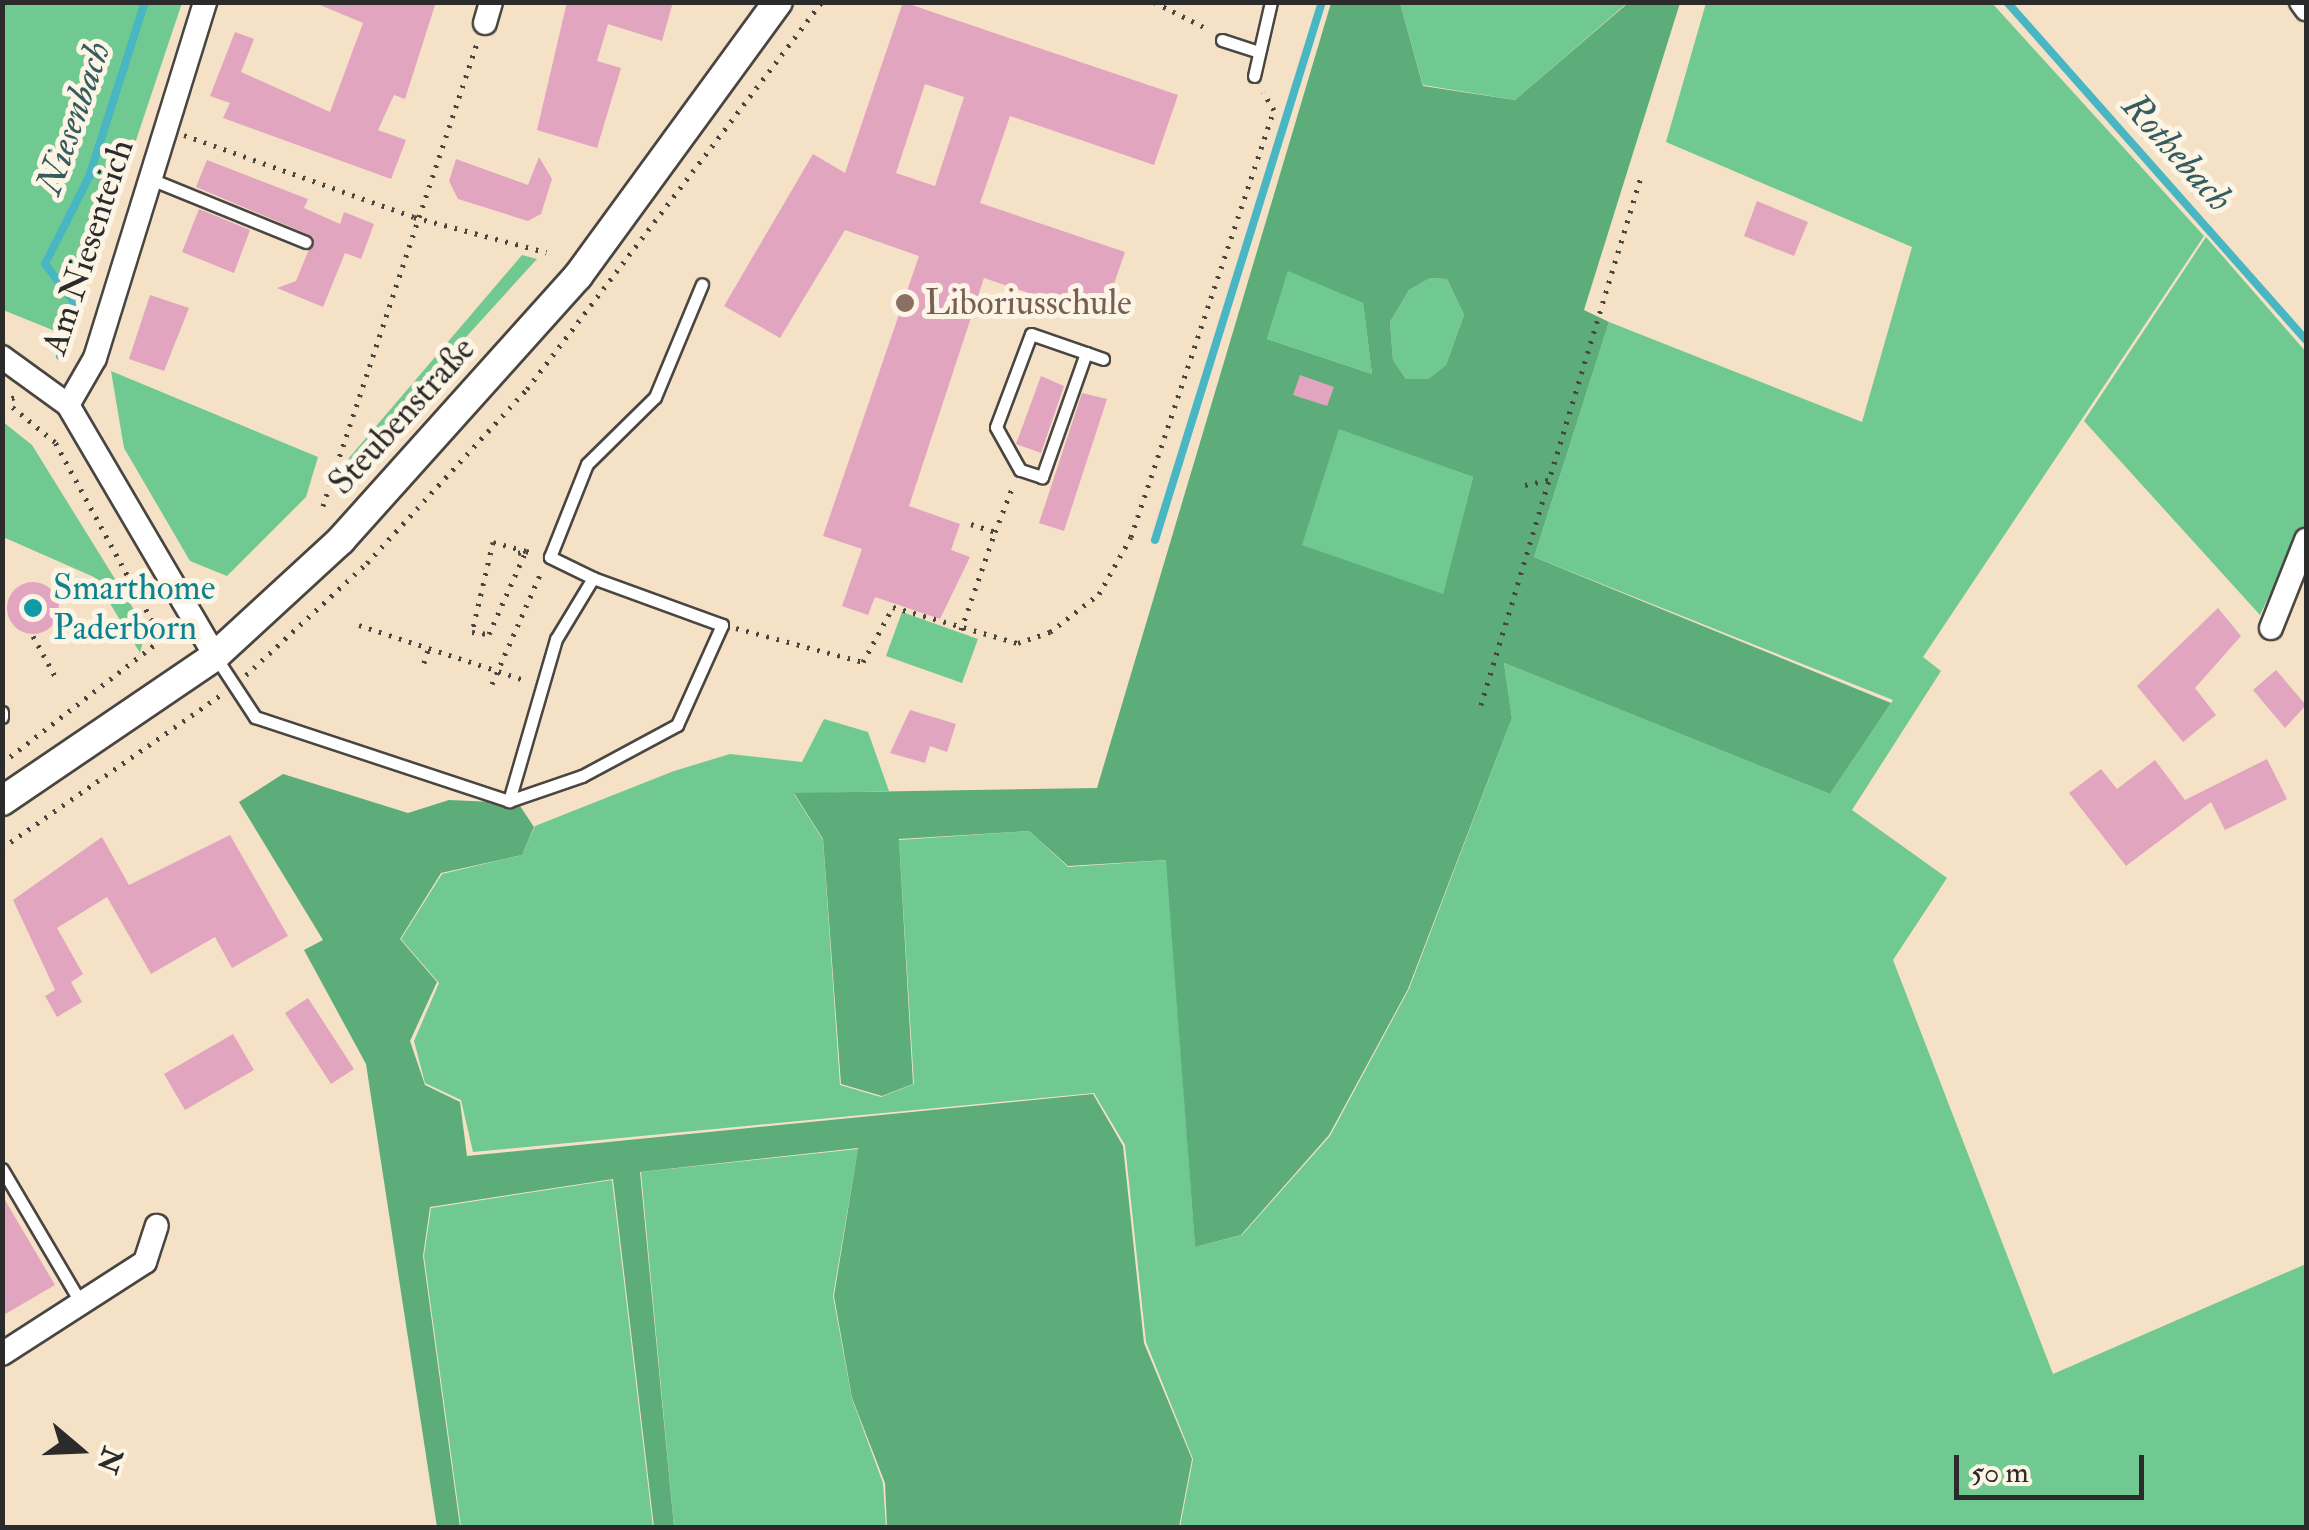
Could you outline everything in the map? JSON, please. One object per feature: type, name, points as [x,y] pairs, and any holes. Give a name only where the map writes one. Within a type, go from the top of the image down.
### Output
[{"type":"street","name":"Am Niesenteich","points":[[205,2],[163,127],[95,358],[68,405],[215,656]]},
{"type":"street","name":"Steubenstraße","points":[[2,802],[215,656],[341,540],[578,276],[778,2]]},
{"type":"street","points":[[2301,2],[2306,8]]},
{"type":"street","points":[[2,357],[68,405]]},
{"type":"street","points":[[2270,628],[2306,540]]},
{"type":"street","points":[[2,1354],[146,1262],[157,1226]]},
{"type":"lane","points":[[1254,76],[1256,51],[1271,2]]},
{"type":"lane","points":[[1222,40],[1256,51]]},
{"type":"lane","points":[[148,178],[306,242]]},
{"type":"lane","points":[[215,656],[256,717],[509,801],[598,768],[677,725],[695,701],[722,625],[593,578],[550,557],[587,464],[655,397],[702,284]]},
{"type":"lane","points":[[1086,353],[1042,476],[1020,470],[996,428],[1031,334],[1103,358]]},
{"type":"lane","points":[[509,801],[556,639],[593,578]]},
{"type":"lane","points":[[2,1169],[82,1302]]},
{"type":"path","points":[[1154,2],[1222,40]]},
{"type":"path","points":[[323,506],[414,217],[488,13]]},
{"type":"path","points":[[722,625],[864,662],[893,606],[961,630],[1018,643],[1050,632],[1116,572],[1274,110],[1254,76]]},
{"type":"path","points":[[163,127],[414,217],[546,252]]},
{"type":"path","points":[[1481,705],[1642,174]]},
{"type":"path","points":[[2,762],[162,639],[55,442],[10,405]]},
{"type":"path","points":[[961,630],[1020,470]]},
{"type":"path","points":[[1525,485],[1549,480]]},
{"type":"path","points":[[971,524],[996,532]]},
{"type":"path","points":[[493,542],[472,632],[480,636],[526,552]]},
{"type":"path","points":[[493,542],[500,548]]},
{"type":"path","points":[[492,684],[550,557],[493,542]]},
{"type":"path","points":[[518,554],[526,552]]},
{"type":"path","points":[[359,625],[542,686]]},
{"type":"path","points":[[34,636],[55,676]]},
{"type":"path","points":[[424,663],[428,650]]},
{"type":"path","points":[[2,848],[234,686]]},
{"type":"green space","points":[[2,3],[182,3],[70,337],[3,310]]},
{"type":"green space","points":[[1331,3],[1400,3],[1423,86],[1515,100],[1628,3],[1680,3],[1584,310],[1609,322],[1534,557],[1891,703],[1830,794],[1504,663],[1512,718],[1408,989],[1329,1135],[1241,1235],[1195,1247],[1166,860],[1068,866],[1029,831],[899,839],[913,1084],[882,1096],[841,1084],[823,839],[794,793],[1097,788]],"holes":[[[1288,271],[1363,303],[1372,374],[1267,339]],[[1430,278],[1447,279],[1464,315],[1446,365],[1429,379],[1406,379],[1393,360],[1390,322],[1409,290]],[[1339,429],[1473,477],[1443,594],[1302,545]]]},
{"type":"green space","points":[[1400,3],[1627,3],[1515,100],[1423,85]]},
{"type":"green space","points":[[1706,3],[1992,3],[2204,236],[1923,657],[1941,671],[1852,810],[1947,878],[1893,960],[2053,1374],[2306,1264],[2306,1527],[1180,1527],[1193,1459],[1146,1342],[1125,1145],[1094,1093],[473,1152],[461,1100],[425,1083],[414,1041],[439,983],[401,939],[442,874],[522,855],[535,826],[674,771],[730,754],[802,762],[824,719],[868,732],[889,791],[794,794],[823,840],[840,1085],[881,1097],[914,1084],[899,840],[1029,831],[1068,867],[1167,860],[1195,1247],[1242,1235],[1330,1136],[1409,989],[1512,718],[1504,663],[1830,794],[1893,700],[1534,557],[1609,322],[1862,422],[1912,247],[1666,142]]},
{"type":"green space","points":[[2206,237],[2306,352],[2306,536],[2299,534],[2260,615],[2084,421]]},
{"type":"green space","points":[[522,255],[537,259],[345,470],[349,458]]},
{"type":"green space","points":[[1288,270],[1363,303],[1372,374],[1267,339]]},
{"type":"green space","points":[[1430,278],[1447,279],[1464,315],[1446,365],[1429,380],[1406,379],[1393,360],[1390,322],[1409,290]]},
{"type":"green space","points":[[111,371],[318,457],[306,497],[227,576],[190,561],[124,448]]},
{"type":"green space","points":[[2,421],[32,445],[146,629],[140,653],[94,577],[3,537]]},
{"type":"green space","points":[[1339,428],[1473,477],[1443,595],[1301,545]]},
{"type":"green space","points":[[902,612],[978,639],[962,683],[886,656]]},
{"type":"green space","points":[[283,774],[408,813],[449,800],[518,803],[534,827],[522,855],[441,873],[400,939],[437,982],[410,1041],[425,1085],[460,1102],[467,1156],[1093,1094],[1123,1146],[1144,1343],[1192,1459],[1179,1527],[887,1527],[885,1483],[852,1398],[834,1296],[858,1148],[640,1172],[674,1527],[654,1527],[613,1179],[430,1207],[423,1256],[460,1527],[437,1527],[366,1064],[304,950],[323,940],[239,802]]},
{"type":"green space","points":[[858,1149],[833,1296],[852,1399],[883,1483],[886,1527],[674,1527],[641,1172]]},
{"type":"green space","points":[[612,1180],[653,1527],[461,1527],[424,1256],[431,1208]]},
{"type":"building","points":[[313,2],[436,2],[405,99],[394,95],[378,130],[406,140],[391,179],[223,118],[230,103],[210,96],[235,32],[254,39],[241,72],[330,112],[363,23]]},
{"type":"building","points":[[567,2],[673,2],[662,41],[608,24],[597,61],[621,68],[597,148],[537,130]]},
{"type":"building","points":[[903,2],[1178,95],[1154,165],[1010,116],[980,203],[1125,252],[1102,318],[984,278],[909,506],[960,524],[951,550],[970,557],[940,619],[875,597],[868,615],[842,606],[862,549],[823,536],[919,256],[845,230],[780,338],[724,306],[813,154],[845,173]],"holes":[[[925,84],[964,97],[935,186],[896,173]]]},
{"type":"building","points":[[539,157],[552,179],[541,214],[528,221],[458,199],[449,181],[456,159],[528,185]]},
{"type":"building","points":[[207,160],[308,199],[304,208],[340,224],[344,212],[374,224],[361,259],[345,253],[323,307],[277,288],[296,281],[314,237],[196,187]]},
{"type":"building","points":[[1757,201],[1808,222],[1794,256],[1744,236]]},
{"type":"building","points":[[199,209],[250,230],[234,273],[182,252]]},
{"type":"building","points":[[150,295],[189,308],[164,371],[129,359]]},
{"type":"building","points":[[1300,375],[1334,387],[1327,406],[1293,395]]},
{"type":"building","points":[[1041,376],[1064,386],[1041,453],[1016,444]]},
{"type":"building","points":[[1082,393],[1107,399],[1064,531],[1039,523]]},
{"type":"building","name":"Smarthome Paderborn","points":[[33,582],[52,589],[59,608],[52,627],[33,634],[14,627],[7,608],[14,589]]},
{"type":"building","points":[[2218,608],[2241,636],[2195,688],[2216,715],[2183,742],[2137,686]]},
{"type":"building","points":[[2276,670],[2306,705],[2285,728],[2253,690]]},
{"type":"building","points":[[910,710],[956,724],[947,752],[930,746],[925,763],[890,753]]},
{"type":"building","points":[[2267,759],[2287,799],[2225,830],[2211,802],[2126,866],[2069,793],[2101,769],[2117,789],[2155,760],[2185,800]]},
{"type":"building","points":[[230,835],[288,936],[232,968],[215,937],[151,974],[107,897],[57,928],[83,974],[71,982],[82,1002],[57,1017],[45,996],[55,990],[13,900],[102,837],[129,885]]},
{"type":"building","points":[[308,998],[354,1069],[331,1084],[285,1013]]},
{"type":"building","points":[[233,1034],[254,1070],[185,1110],[164,1074]]},
{"type":"building","points":[[2,1195],[55,1285],[2,1316]]},
{"type":"waterway","name":"Niesenbach","points":[[60,356],[74,302],[45,264],[89,177],[145,2]]},
{"type":"waterway","points":[[1155,540],[1322,2]]},
{"type":"waterway","name":"Rothebach","points":[[2007,2],[2306,340]]},
{"type":"place","name":"Liboriusschule","points":[[905,303]]},
{"type":"place","name":"Smarthome Paderborn","points":[[33,608]]}]
